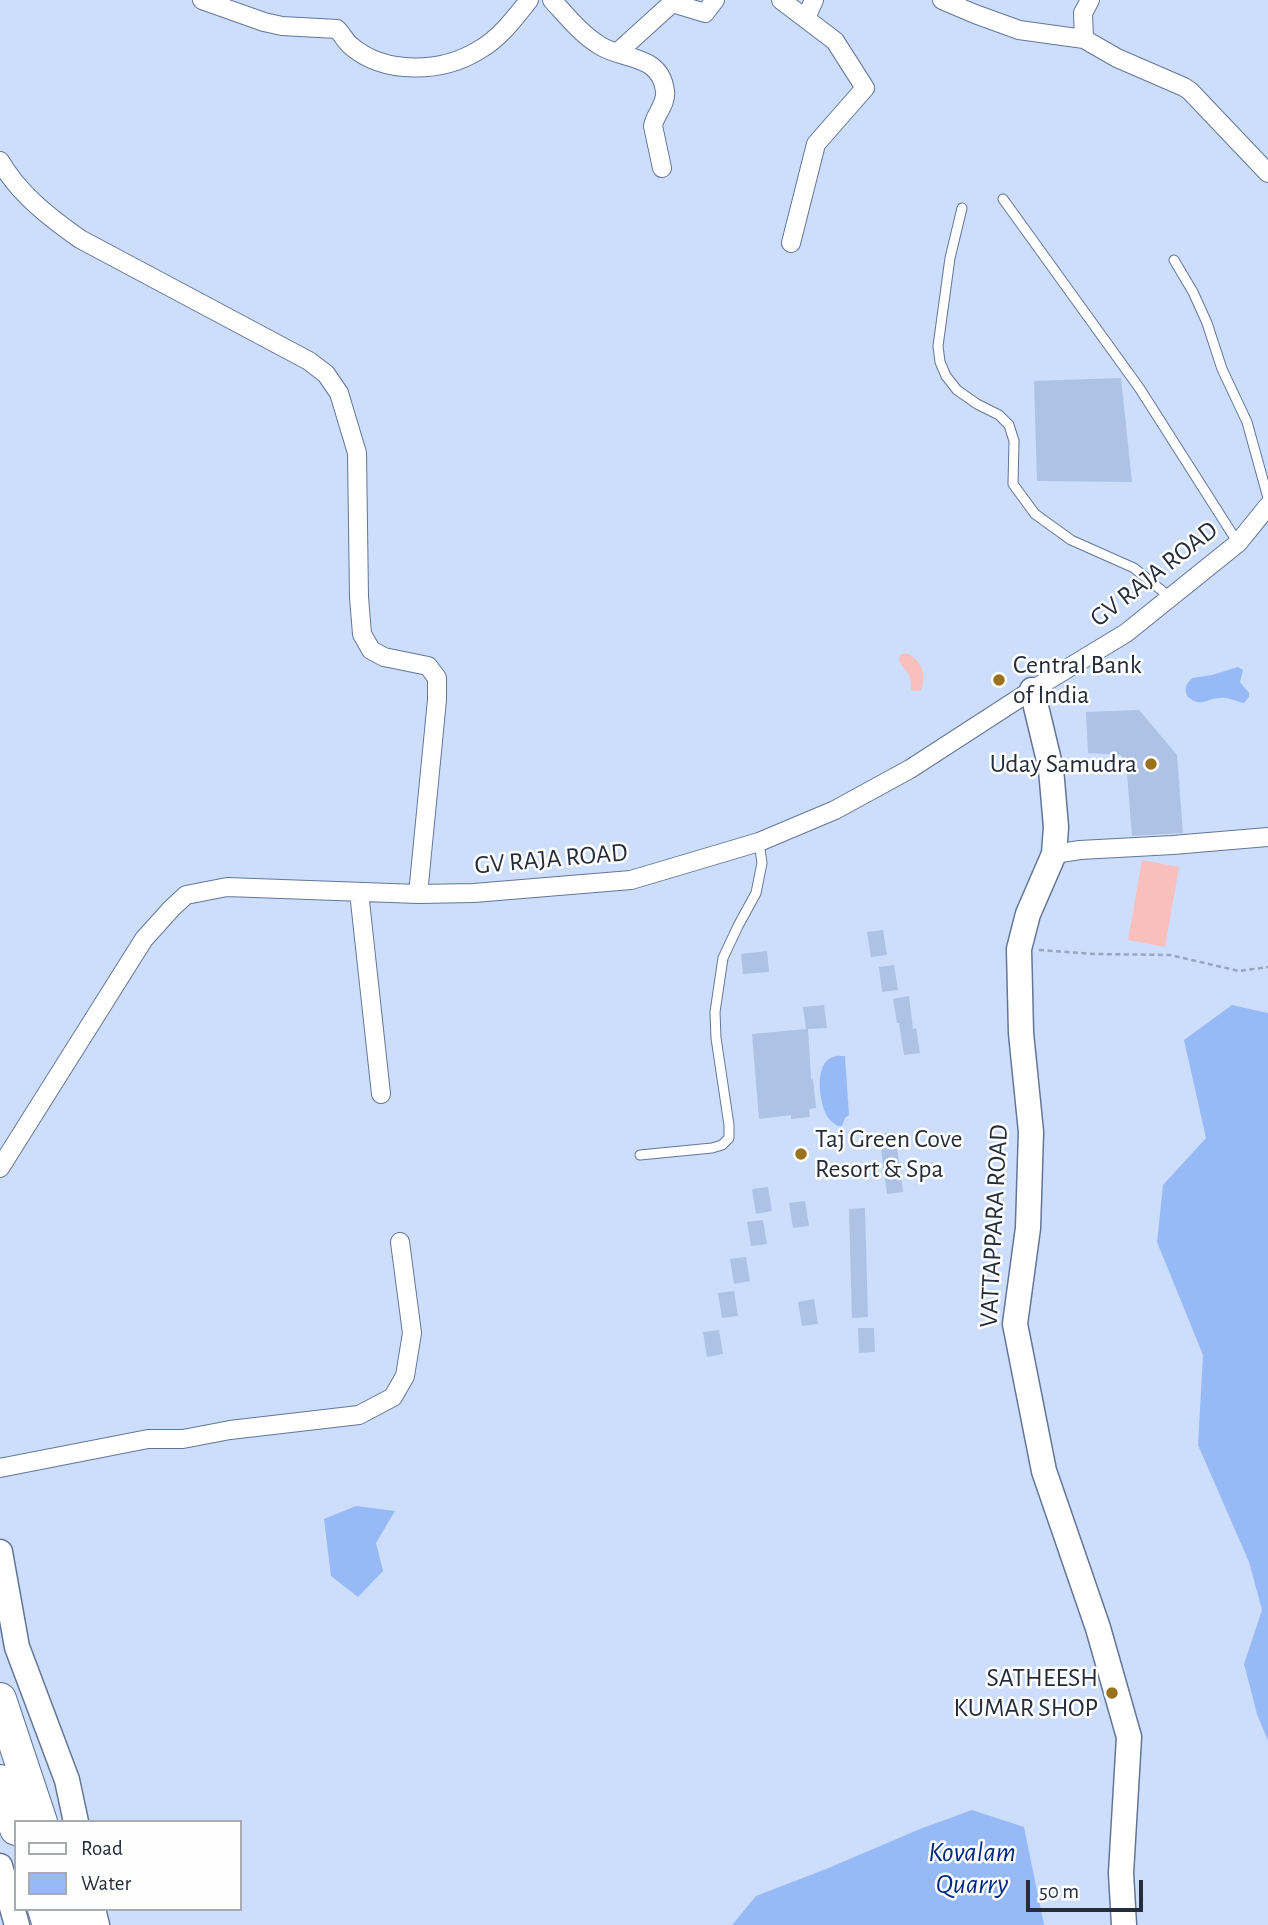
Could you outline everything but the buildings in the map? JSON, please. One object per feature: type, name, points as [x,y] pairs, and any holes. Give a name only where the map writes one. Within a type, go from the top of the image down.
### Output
[{"type":"highway","points":[[0,1699],[40,1820]]},
{"type":"highway","points":[[0,1781],[14,1823]]},
{"type":"street","points":[[207,1],[282,26],[337,29],[348,43],[362,54],[400,67],[422,69],[462,59],[481,50],[507,27],[529,0]]},
{"type":"street","points":[[552,0],[597,45],[642,60],[660,76],[666,92],[653,126],[662,168]]},
{"type":"street","points":[[617,53],[672,3],[705,13],[715,0]]},
{"type":"street","points":[[781,0],[835,41],[865,88],[816,144],[791,243]]},
{"type":"street","points":[[806,18],[814,0]]},
{"type":"street","points":[[942,0],[1019,30],[1084,39],[1190,91],[1268,173]]},
{"type":"street","points":[[1084,39],[1083,13],[1090,0]]},
{"type":"street","points":[[0,161],[10,178],[46,214],[80,239],[309,361],[326,374],[340,393],[357,453],[362,634],[372,650],[384,657],[428,666],[437,678],[435,726],[418,894]]},
{"type":"street","name":"GV RAJA ROAD","points":[[0,1168],[144,939],[186,895],[227,887],[418,894],[474,893],[631,880],[759,842],[835,810],[911,769],[1126,633],[1238,543],[1268,506]]},
{"type":"street","name":"VATTAPPARA ROAD","points":[[1032,690],[1051,769],[1056,827],[1054,854],[1028,914],[1019,949],[1021,1033],[1031,1132],[1028,1228],[1015,1324],[1044,1471],[1098,1628],[1129,1737],[1121,1873],[1124,1925]]},
{"type":"street","points":[[1054,854],[1268,837]]},
{"type":"street","points":[[359,892],[381,1094]]},
{"type":"street","points":[[0,1468],[148,1439],[183,1439],[230,1430],[359,1415],[393,1397],[405,1376],[412,1333],[400,1242]]},
{"type":"street","points":[[0,1552],[17,1647],[67,1780],[73,1820]]},
{"type":"street","points":[[5,1870],[17,1925]]},
{"type":"lane","points":[[1003,199],[1140,389],[1238,543]]},
{"type":"lane","points":[[962,208],[950,258],[938,345],[940,362],[946,376],[957,390],[999,415],[1009,425],[1014,441],[1013,484],[1035,514],[1071,540],[1134,568],[1171,598]]},
{"type":"lane","points":[[1174,260],[1198,302],[1222,369],[1247,422],[1268,498]]},
{"type":"lane","points":[[640,1155],[712,1148],[722,1145],[729,1138],[715,1012],[723,958],[756,893],[762,863],[759,842]]},
{"type":"path","points":[[1019,949],[1170,955],[1239,971],[1268,967]]},
{"type":"shaded area","points":[[906,653],[916,659],[922,668],[921,690],[911,690],[909,675],[899,660],[900,655]]},
{"type":"shaded area","points":[[1142,860],[1179,867],[1165,947],[1128,940]]},
{"type":"water","points":[[1238,667],[1243,670],[1240,682],[1249,693],[1244,703],[1224,698],[1196,702],[1187,696],[1186,686],[1192,678]]},
{"type":"water","points":[[1232,1005],[1268,1013],[1268,1741],[1257,1714],[1244,1664],[1262,1610],[1249,1562],[1198,1445],[1203,1355],[1157,1242],[1163,1185],[1206,1138],[1184,1040]]},
{"type":"water","points":[[836,1056],[845,1056],[849,1115],[842,1126],[838,1126],[828,1118],[820,1082],[823,1066],[827,1061]]},
{"type":"water","points":[[356,1506],[395,1511],[376,1543],[383,1571],[358,1597],[331,1576],[324,1519]]},
{"type":"water","name":"Kovalam Quarry","points":[[972,1810],[1024,1827],[1044,1925],[732,1925],[756,1896]]},
{"type":"place","name":"Central Bank of India","points":[[999,680]]},
{"type":"place","name":"Uday Samudra","points":[[1151,764]]},
{"type":"place","name":"Taj Green Cove Resort & Spa","points":[[801,1154]]},
{"type":"place","name":"SATHEESH KUMAR SHOP","points":[[1112,1693]]}]
